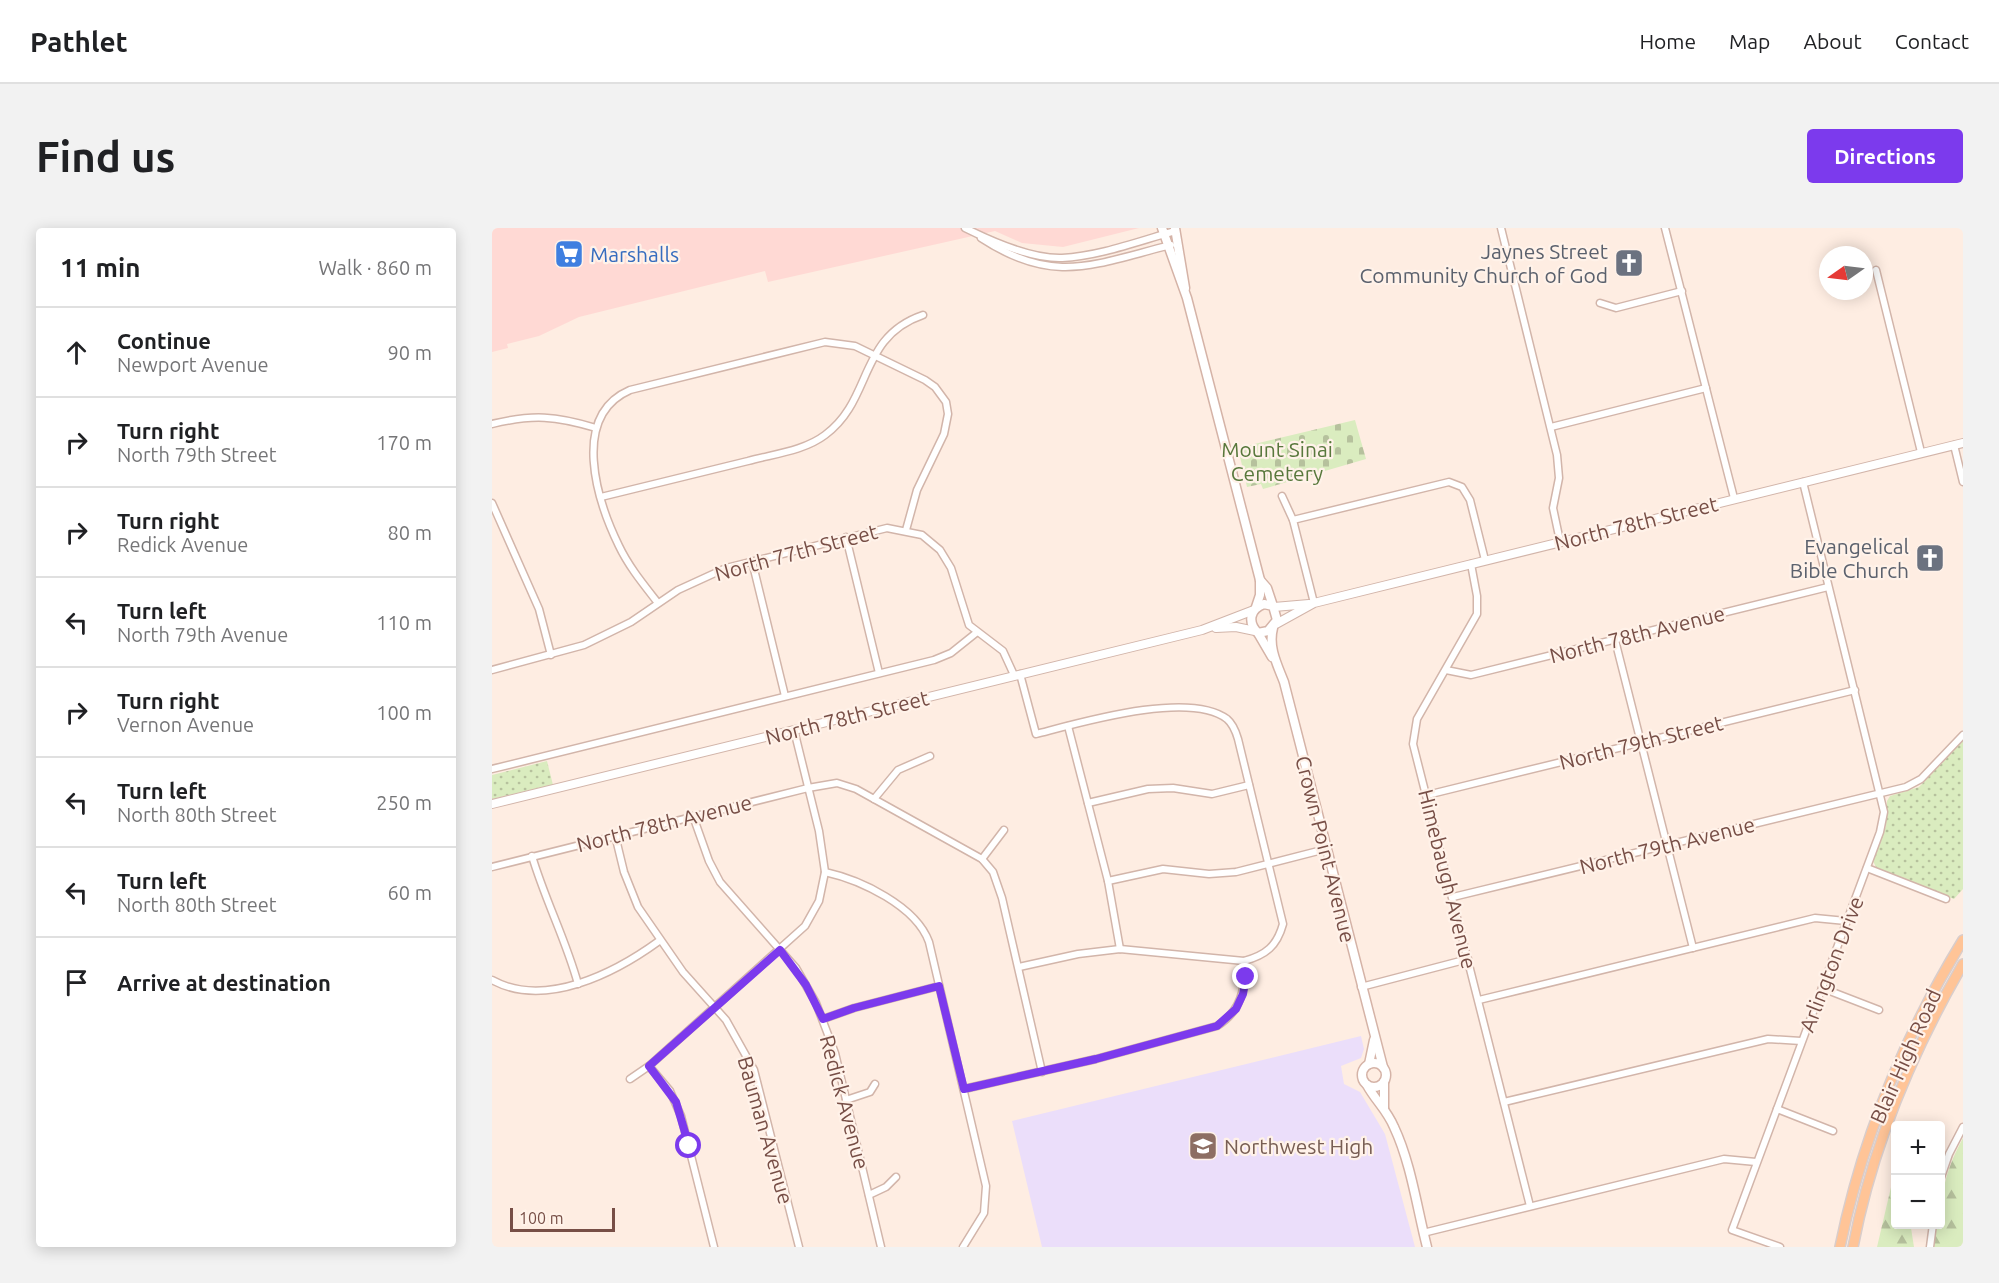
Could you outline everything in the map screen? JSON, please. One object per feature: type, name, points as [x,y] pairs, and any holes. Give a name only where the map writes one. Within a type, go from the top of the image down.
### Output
[{"type":"main road","points":[[1175,230],[1185,294]]},
{"type":"main road","points":[[1163,231],[1185,294],[1260,580],[1260,595],[1251,621],[1257,632],[1274,626],[1277,614],[1268,588],[1260,580]]},
{"type":"main road","points":[[1255,608],[1264,604],[1273,606]]},
{"type":"main road","name":"Crown Point Avenue","points":[[1274,626],[1271,641],[1274,660]]},
{"type":"main road","name":"Crown Point Avenue","points":[[1257,632],[1284,682],[1374,1040],[1383,1067]]},
{"type":"main road","name":"Blair High Road","points":[[1840,1247],[1857,1178],[1880,1106],[1915,1028],[1963,940]]},
{"type":"main road","name":"Blair High Road","points":[[1853,1247],[1864,1198],[1890,1115],[1921,1043],[1963,964]]},
{"type":"main road","name":"Crown Point Avenue","points":[[1369,1064],[1374,1040]]},
{"type":"main road","points":[[1384,1108],[1377,1104],[1362,1074],[1369,1064],[1378,1063],[1383,1067],[1384,1108],[1400,1141],[1427,1247]]},
{"type":"main road","points":[[1367,1085],[1374,1086],[1384,1082]]},
{"type":"street","points":[[965,228],[1023,260],[1054,268],[1083,267],[1178,243]]},
{"type":"street","points":[[1501,228],[1551,427],[1559,469],[1553,508],[1560,541]]},
{"type":"street","points":[[1665,228],[1734,498]]},
{"type":"street","points":[[973,232],[1030,254],[1055,258],[1080,256],[1163,231],[1175,230]]},
{"type":"street","points":[[1054,268],[1055,258]]},
{"type":"street","points":[[1876,270],[1921,452]]},
{"type":"street","points":[[1600,303],[1616,308],[1682,291]]},
{"type":"street","points":[[601,497],[792,450],[816,441],[844,417],[875,356],[893,330],[923,315]]},
{"type":"street","points":[[658,603],[619,547],[601,497],[594,448],[596,428],[609,404],[630,390],[825,342],[847,343],[935,387],[947,410],[944,434],[917,490],[906,530],[931,541],[944,556],[951,568],[966,620],[976,633],[1004,651],[1017,675],[1036,734],[1131,710],[1158,708],[1206,711],[1225,718],[1235,731],[1280,908],[1281,931],[1273,947],[1259,957],[1244,961],[1120,949],[1078,954],[1019,967]]},
{"type":"street","points":[[1551,427],[1706,388]]},
{"type":"street","points":[[492,424],[516,418],[548,416],[596,428]]},
{"type":"street","name":"North 78th Street","points":[[1311,604],[1963,443]]},
{"type":"street","points":[[1954,445],[1963,482]]},
{"type":"street","points":[[1293,520],[1449,482],[1462,486],[1470,500],[1485,560]]},
{"type":"street","name":"Arlington Drive","points":[[1780,1247],[1732,1230],[1883,823],[1881,793],[1803,482]]},
{"type":"street","points":[[1282,496],[1293,520],[1311,604]]},
{"type":"street","points":[[492,503],[539,609],[551,655]]},
{"type":"street","name":"North 77th Street","points":[[492,670],[551,655],[609,634],[701,578],[752,561],[846,537],[887,528],[906,530]]},
{"type":"street","points":[[846,537],[879,673]]},
{"type":"street","points":[[752,561],[785,696]]},
{"type":"street","name":"Himebaugh Avenue","points":[[1471,564],[1477,596],[1477,614],[1414,728],[1413,744],[1530,1206]]},
{"type":"street","name":"North 78th Avenue","points":[[1446,670],[1472,675],[1828,587]]},
{"type":"street","points":[[1273,606],[1311,604]]},
{"type":"street","points":[[1274,626],[1311,604]]},
{"type":"street","points":[[1202,630],[1255,608]]},
{"type":"street","points":[[1202,630],[1236,627],[1257,632]]},
{"type":"street","name":"North 78th Street","points":[[492,804],[1202,630]]},
{"type":"street","name":"North 78th Street","points":[[492,769],[944,656],[976,633]]},
{"type":"street","points":[[1615,640],[1693,948]]},
{"type":"street","name":"North 79th Street","points":[[1427,795],[1855,690]]},
{"type":"street","points":[[1068,726],[1108,881],[1120,949]]},
{"type":"street","points":[[630,1079],[649,1066],[780,950],[806,926],[814,913],[825,872],[823,850],[794,730]]},
{"type":"street","points":[[1881,793],[1906,787],[1921,779],[1963,735]]},
{"type":"street","points":[[930,756],[898,770],[874,799],[982,860],[997,879],[1042,1072]]},
{"type":"street","name":"North 78th Avenue","points":[[492,867],[808,788],[837,783],[874,799]]},
{"type":"street","points":[[1088,803],[1148,789],[1173,788],[1212,794],[1249,785]]},
{"type":"street","name":"North 79th Avenue","points":[[1453,897],[1881,793]]},
{"type":"street","name":"Redick Avenue","points":[[693,816],[709,861],[720,882],[780,950],[806,985],[823,1019],[846,1100],[881,1247]]},
{"type":"street","points":[[982,860],[1004,830]]},
{"type":"street","name":"Bauman Avenue","points":[[615,835],[630,891],[659,941],[739,1040],[754,1070],[799,1247]]},
{"type":"street","points":[[1108,881],[1156,870],[1219,874],[1326,849]]},
{"type":"street","points":[[532,856],[551,912],[564,936],[578,984]]},
{"type":"street","points":[[1867,868],[1946,899]]},
{"type":"street","points":[[825,872],[855,881],[902,908],[916,918],[929,942],[964,1089],[987,1200],[984,1213],[963,1247]]},
{"type":"street","points":[[1479,1000],[1815,918],[1846,921]]},
{"type":"street","points":[[492,980],[512,989],[526,990],[578,984],[614,971],[659,941]]},
{"type":"street","points":[[1361,987],[1468,959]]},
{"type":"street","points":[[964,1089],[1042,1072],[1217,1026],[1236,1009],[1243,994],[1246,977],[1244,961]]},
{"type":"street","points":[[823,1019],[854,1008],[939,986]]},
{"type":"street","points":[[1822,988],[1879,1010]]},
{"type":"street","points":[[1504,1102],[1768,1039],[1802,1041]]},
{"type":"street","points":[[649,1066],[670,1091],[681,1116],[714,1247]]},
{"type":"street","points":[[846,1100],[870,1092],[875,1084]]},
{"type":"street","points":[[1777,1109],[1833,1131]]},
{"type":"street","points":[[1943,1175],[1949,1154],[1963,1127]]},
{"type":"street","points":[[1423,1233],[1724,1159],[1739,1158],[1756,1162]]},
{"type":"street","points":[[869,1195],[892,1183],[896,1177]]},
{"type":"street","points":[[1930,1247],[1932,1229]]},
{"type":"shaded area","points":[[492,228],[1139,228],[1063,247],[1022,243],[995,231],[768,282],[765,271],[579,317],[539,336],[507,344],[508,348],[492,352]]},
{"type":"shaded area","name":"Northwest High","points":[[1361,1036],[1364,1049],[1361,1058],[1341,1066],[1344,1084],[1360,1092],[1385,1134],[1415,1247],[1042,1247],[1012,1121]]},
{"type":"green space","name":"Mount Sinai Cemetery","points":[[1355,420],[1366,459],[1263,489],[1261,484],[1247,487],[1238,448]]},
{"type":"green space","points":[[1963,741],[1963,889],[1954,899],[1877,869],[1873,861],[1886,826],[1887,801],[1890,796],[1919,787]]},
{"type":"green space","points":[[547,761],[553,785],[492,799],[492,775]]},
{"type":"green space","points":[[1963,1138],[1963,1247],[1933,1247],[1935,1229],[1945,1229],[1945,1185],[1953,1159]]},
{"type":"green space","points":[[1891,1187],[1891,1229],[1911,1229],[1914,1247],[1877,1247]]},
{"type":"place","name":"Marshalls","points":[[569,254]]},
{"type":"place","name":"Jaynes Street Community Church of God","points":[[1629,263]]},
{"type":"place","name":"Evangelical Bible Church","points":[[1930,558]]},
{"type":"place","name":"Northwest High","points":[[1203,1146]]},
{"type":"route","points":[[689,1146],[676,1102],[670,1091],[649,1066],[780,950],[796,968],[823,1019],[854,1008],[939,986],[964,1089],[1096,1059],[1217,1026],[1228,1019],[1236,1009],[1243,994],[1246,977]]}]
